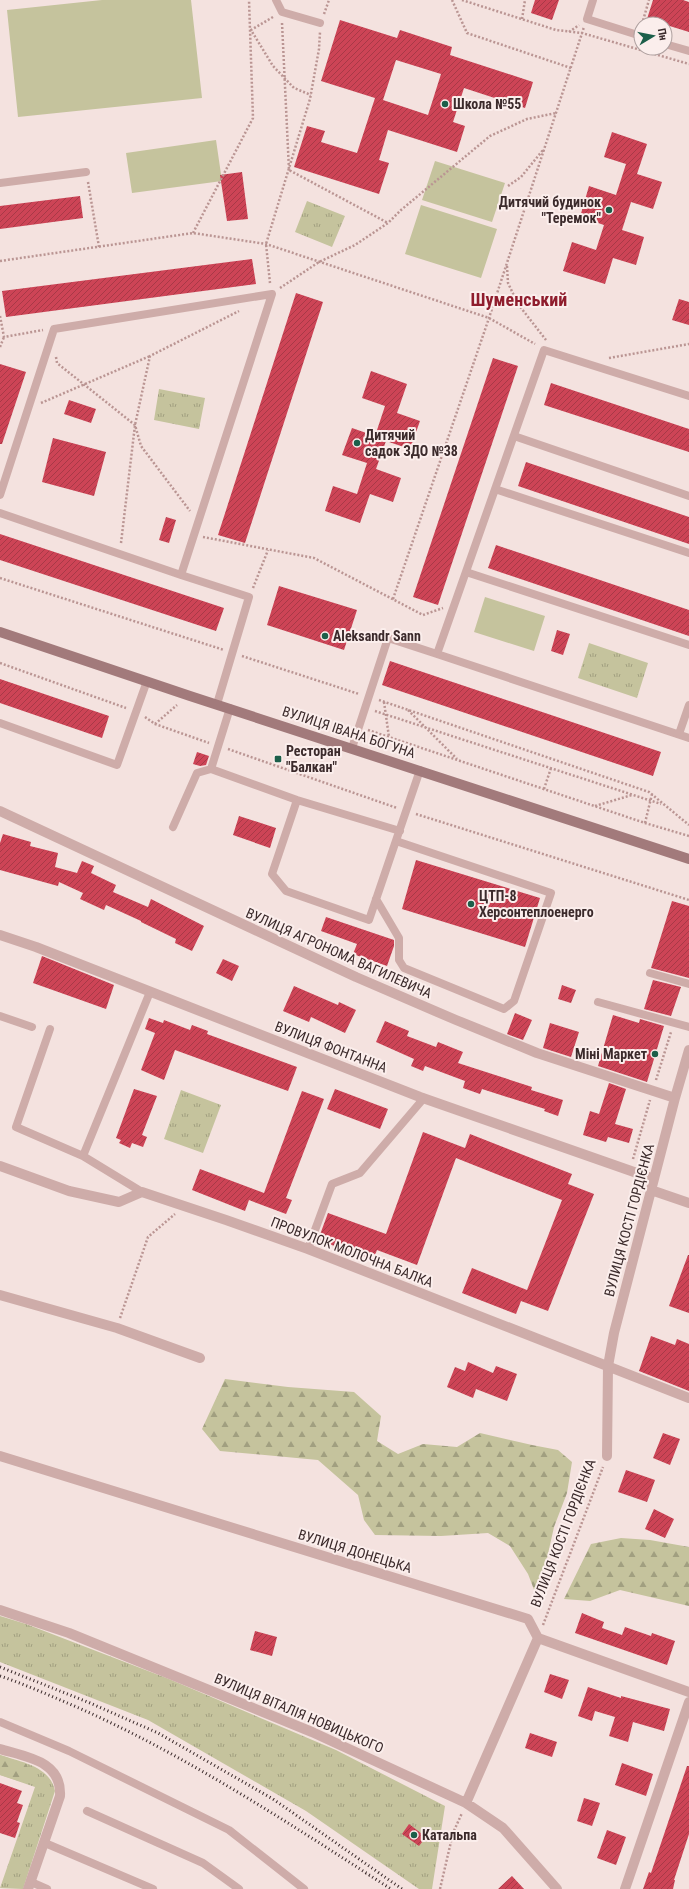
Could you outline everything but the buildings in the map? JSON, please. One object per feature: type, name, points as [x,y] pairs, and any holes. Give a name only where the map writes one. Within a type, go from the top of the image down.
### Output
[{"type":"street","name":"ВУЛИЦЯ ІВАНА БОГУНА","points":[[0,632],[689,859]]},
{"type":"street","name":"ВУЛИЦЯ АГРОНОМА ВАГИЛЕВИЧА","points":[[0,811],[262,934],[434,1011],[537,1053],[675,1098]]},
{"type":"street","name":"ВУЛИЦЯ ФОНТАННА","points":[[0,935],[36,947],[424,1098],[654,1179]]},
{"type":"street","name":"ВУЛИЦЯ КОСТІ ГОРДІЄНКА","points":[[607,1456],[608,1366],[614,1333],[675,1098],[689,1050]]},
{"type":"street","points":[[0,1166],[69,1191],[119,1202],[142,1192]]},
{"type":"street","points":[[651,1190],[689,1203]]},
{"type":"street","name":"ПРОВУЛОК МОЛОЧНА БАЛКА","points":[[142,1192],[308,1248],[689,1398]]},
{"type":"street","points":[[0,1296],[117,1328],[200,1358]]},
{"type":"street","name":"ВУЛИЦЯ ДОНЕЦЬКА","points":[[0,1456],[528,1619],[538,1638]]},
{"type":"street","name":"ВУЛИЦЯ ВІТАЛІЯ НОВИЦЬКОГО","points":[[0,1610],[77,1636],[312,1732],[466,1804],[503,1828],[557,1889]]},
{"type":"street","points":[[466,1804],[538,1638],[689,1692]]},
{"type":"street","points":[[626,1889],[689,1702]]},
{"type":"street","points":[[0,1749],[39,1762],[49,1767],[56,1774],[59,1780],[60,1796],[30,1886]]},
{"type":"lane","points":[[276,0],[282,12],[320,23]]},
{"type":"lane","points":[[593,0],[587,19],[633,33]]},
{"type":"lane","points":[[673,46],[689,51]]},
{"type":"lane","points":[[0,183],[86,172]]},
{"type":"lane","points":[[0,495],[54,329],[272,294],[180,575]]},
{"type":"lane","points":[[437,654],[544,350],[689,396]]},
{"type":"lane","points":[[514,436],[689,496]]},
{"type":"lane","points":[[495,490],[689,553]]},
{"type":"lane","points":[[0,513],[180,575],[249,597],[217,704]]},
{"type":"lane","points":[[466,572],[689,645]]},
{"type":"lane","points":[[352,748],[388,638],[689,738]]},
{"type":"lane","points":[[0,723],[117,765],[147,681]]},
{"type":"lane","points":[[679,734],[689,705]]},
{"type":"lane","points":[[211,769],[230,708]]},
{"type":"lane","points":[[173,827],[197,773],[211,769],[297,800],[400,831]]},
{"type":"lane","points":[[297,800],[272,874],[286,891],[369,920],[420,770]]},
{"type":"lane","points":[[376,899],[399,938],[399,960],[404,968],[504,1009],[514,1001],[551,892],[396,841]]},
{"type":"lane","points":[[650,973],[689,984]]},
{"type":"lane","points":[[83,1156],[150,992]]},
{"type":"lane","points":[[598,1002],[689,1027]]},
{"type":"lane","points":[[0,1016],[32,1027]]},
{"type":"lane","points":[[50,1029],[16,1127],[83,1156],[142,1192]]},
{"type":"lane","points":[[308,1248],[332,1184],[360,1172],[424,1098]]},
{"type":"lane","points":[[0,1722],[69,1751],[229,1830],[304,1889]]},
{"type":"lane","points":[[87,1811],[203,1863],[239,1889]]},
{"type":"lane","points":[[45,1843],[154,1889]]},
{"type":"lane","points":[[30,1886],[47,1889]]},
{"type":"path","points":[[193,233],[253,118],[249,0]]},
{"type":"path","points":[[329,0],[320,23],[319,49],[311,96],[266,244],[272,294],[319,262],[355,245],[388,223],[401,210],[490,136],[527,119],[556,113]]},
{"type":"path","points":[[452,0],[467,33],[571,68]]},
{"type":"path","points":[[462,0],[556,30],[582,33],[689,64]]},
{"type":"path","points":[[522,19],[524,0]]},
{"type":"path","points":[[644,16],[649,0]]},
{"type":"path","points":[[251,30],[282,12],[289,170]]},
{"type":"path","points":[[393,599],[489,318],[587,19]]},
{"type":"path","points":[[251,30],[273,66],[294,88],[311,96]]},
{"type":"path","points":[[508,186],[521,177],[545,148]]},
{"type":"path","points":[[289,170],[388,223]]},
{"type":"path","points":[[86,172],[100,246]]},
{"type":"path","points":[[0,260],[193,233],[266,244],[489,318],[544,350]]},
{"type":"path","points":[[507,264],[508,283],[518,304],[557,354]]},
{"type":"path","points":[[28,409],[150,356],[245,308]]},
{"type":"path","points":[[0,316],[4,337],[0,347]]},
{"type":"path","points":[[4,337],[54,329]]},
{"type":"path","points":[[607,359],[689,344]]},
{"type":"path","points":[[56,352],[57,363],[135,425],[142,446],[198,521]]},
{"type":"path","points":[[120,554],[135,425],[150,356]]},
{"type":"path","points":[[194,536],[314,558],[423,615],[455,604]]},
{"type":"path","points":[[249,597],[268,550]]},
{"type":"path","points":[[0,578],[384,702],[649,792],[689,825]]},
{"type":"path","points":[[0,664],[135,712],[155,724],[406,811],[689,900]]},
{"type":"path","points":[[384,702],[389,737]]},
{"type":"path","points":[[155,724],[177,705]]},
{"type":"path","points":[[365,708],[663,804]]},
{"type":"path","points":[[408,710],[457,760]]},
{"type":"path","points":[[358,726],[645,823],[689,836]]},
{"type":"path","points":[[544,789],[551,768]]},
{"type":"path","points":[[645,823],[652,794]]},
{"type":"path","points":[[594,806],[634,795]]},
{"type":"path","points":[[117,1328],[148,1237],[184,1206]]},
{"type":"path","name":"ВУЛИЦЯ КОСТІ ГОРДІЄНКА","points":[[538,1638],[607,1456]]},
{"type":"path","points":[[440,1889],[453,1833],[466,1804]]},
{"type":"green space","points":[[102,0],[191,0],[202,98],[18,117],[7,10]]},
{"type":"green space","points":[[216,140],[222,181],[132,193],[126,153]]},
{"type":"green space","points":[[435,161],[505,183],[492,222],[422,200]]},
{"type":"green space","points":[[307,201],[345,216],[332,247],[295,232]]},
{"type":"green space","points":[[421,205],[497,229],[481,278],[405,254]]},
{"type":"green space","points":[[159,389],[205,398],[199,429],[154,420]]},
{"type":"green space","points":[[485,597],[545,616],[534,651],[474,632]]},
{"type":"green space","points":[[589,643],[648,663],[637,698],[578,678]]},
{"type":"green space","points":[[181,1090],[221,1105],[203,1153],[164,1139]]},
{"type":"green space","points":[[225,1379],[288,1387],[354,1392],[381,1416],[377,1441],[398,1454],[423,1444],[457,1447],[480,1433],[558,1450],[572,1462],[567,1493],[554,1527],[543,1576],[543,1590],[538,1600],[528,1574],[510,1546],[488,1533],[441,1536],[375,1535],[364,1520],[358,1495],[318,1460],[220,1451],[202,1429]]},
{"type":"green space","points":[[621,1538],[650,1540],[689,1547],[689,1606],[620,1590],[590,1601],[564,1599],[591,1544]]},
{"type":"green space","points":[[0,1616],[26,1624],[169,1679],[336,1750],[445,1806],[432,1889],[419,1889],[306,1811],[148,1720],[0,1662]]},
{"type":"green space","points":[[0,1755],[34,1766],[41,1770],[52,1783],[55,1791],[23,1889],[0,1888],[35,1787],[0,1775]]},
{"type":"green space","points":[[0,1755],[26,1764],[29,1770],[22,1782],[0,1775]]},
{"type":"railway","points":[[0,1667],[90,1703],[158,1733],[273,1799],[402,1889]]},
{"type":"railway","points":[[0,1676],[79,1708],[160,1748],[238,1792],[391,1889]]},
{"type":"place","name":"Школа №55","points":[[445,104]]},
{"type":"place","name":"Дитячий будинок \"Теремок\"","points":[[609,210]]},
{"type":"place","name":"Дитячий садок ЗДО №38","points":[[357,443]]},
{"type":"place","name":"Aleksandr Sann","points":[[325,636]]},
{"type":"place","name":"Ресторан \"Балкан\"","points":[[278,759]]},
{"type":"place","name":"ЦТП-8 Херсонтеплоенерго","points":[[471,904]]},
{"type":"place","name":"Міні Маркет","points":[[655,1054]]},
{"type":"place","name":"Катальпа","points":[[414,1835]]},
{"type":"district","name":"Шуменський","points":[[519,300]]}]
